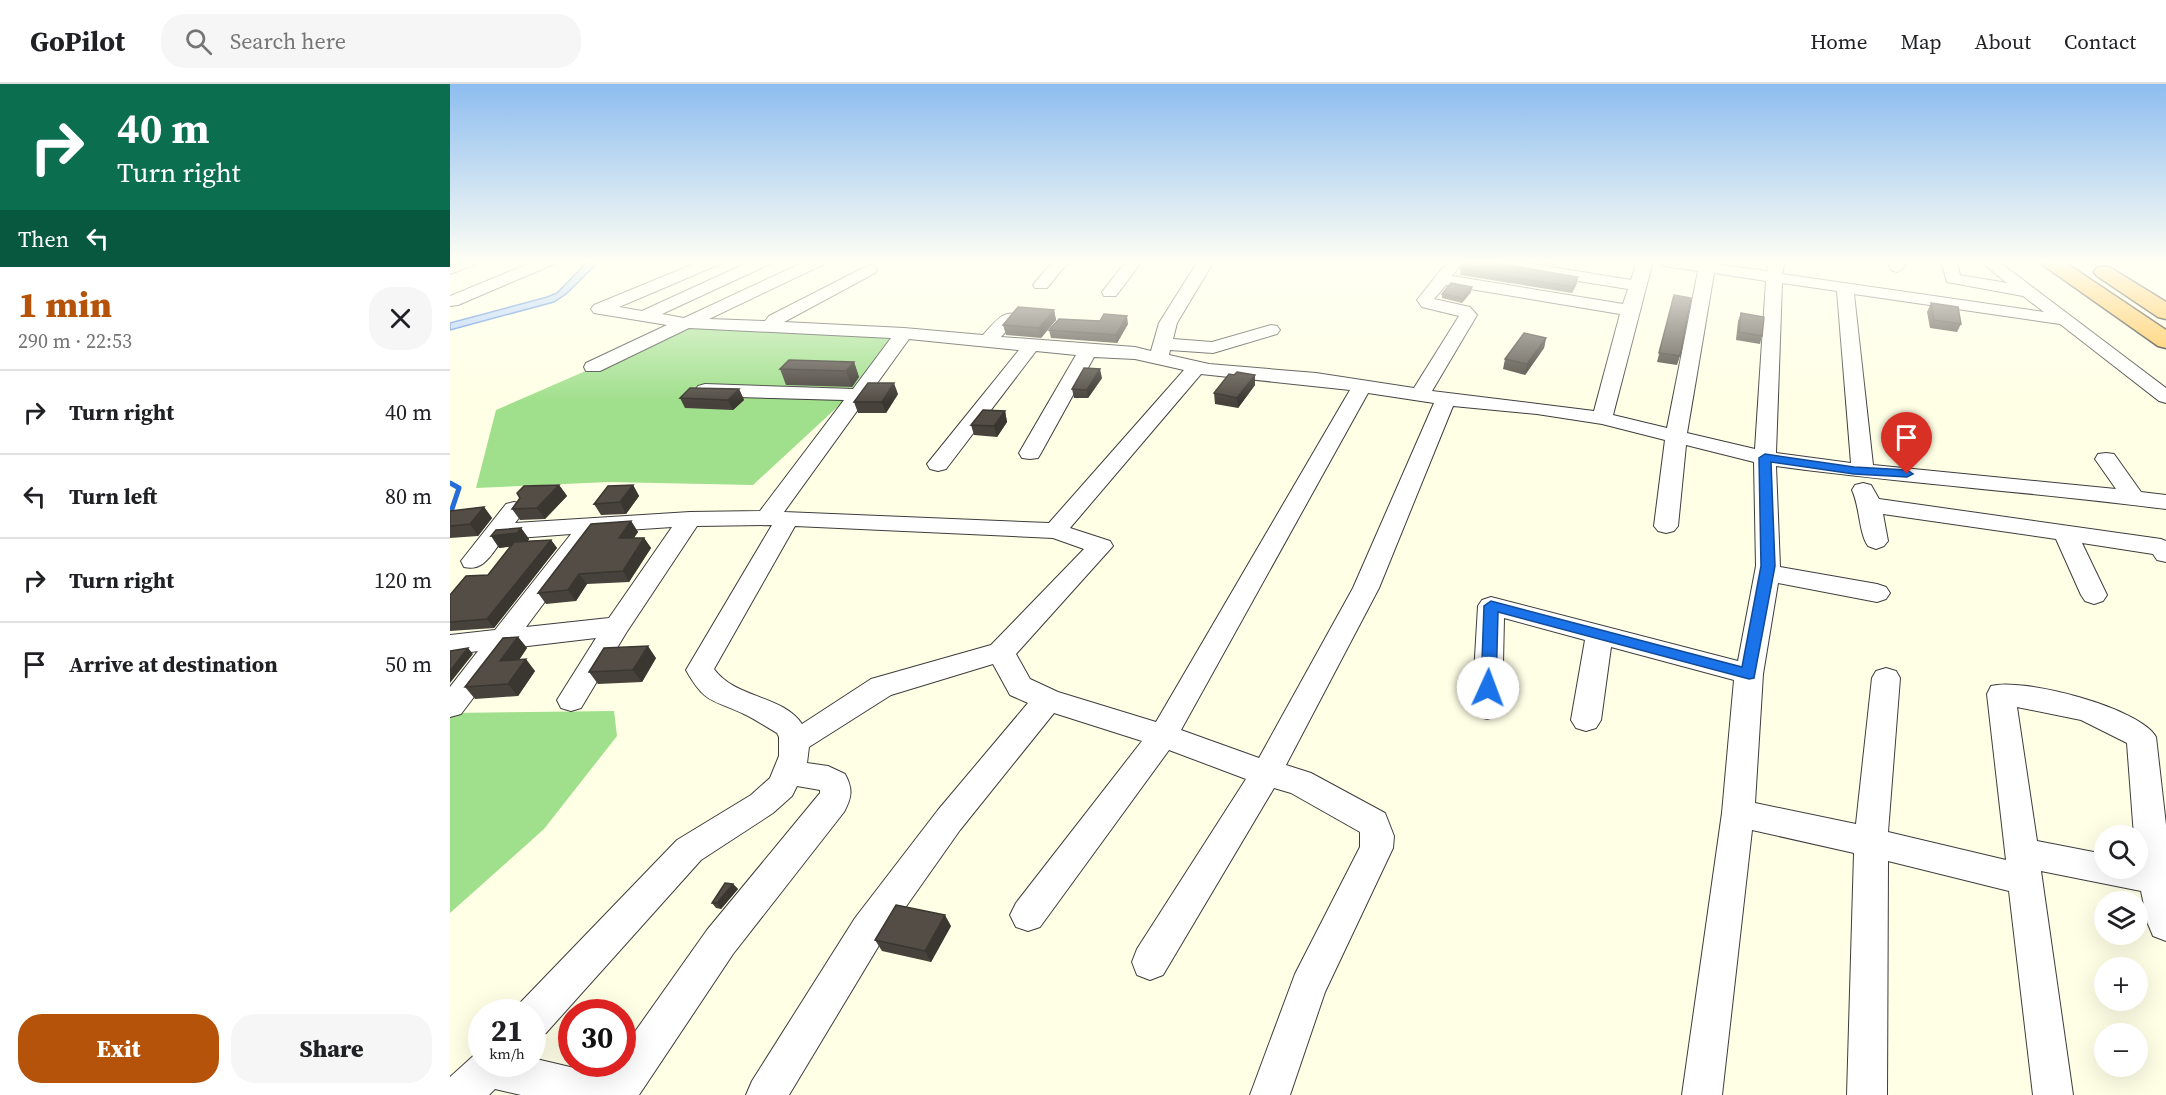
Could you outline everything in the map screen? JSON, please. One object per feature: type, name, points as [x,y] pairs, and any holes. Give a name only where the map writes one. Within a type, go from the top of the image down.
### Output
[{"type":"highway","points":[[2118,308],[2166,341]]},
{"type":"street","points":[[602,308],[600,309],[685,323],[904,333],[1088,351],[1135,353],[1213,348],[1270,330]]},
{"type":"street","points":[[642,317],[661,308]]},
{"type":"street","points":[[593,367],[717,308]]},
{"type":"street","points":[[771,327],[775,320],[797,308]]},
{"type":"street","points":[[1161,351],[1168,323],[1177,308]]},
{"type":"street","points":[[1420,395],[1467,315],[1464,311],[1453,308]]},
{"type":"street","points":[[1602,418],[1630,310],[1619,308]]},
{"type":"street","points":[[1666,526],[1676,436],[1699,308]]},
{"type":"street","points":[[1702,1095],[1738,813],[1749,674],[1767,573],[1765,458],[1773,308]]},
{"type":"street","points":[[1846,308],[1858,471],[1870,505],[1876,541]]},
{"type":"street","points":[[1987,308],[2066,320]]},
{"type":"street","points":[[2050,308],[2166,397]]},
{"type":"street","points":[[988,341],[1009,318]]},
{"type":"street","points":[[546,1004],[689,850],[762,804],[781,787],[792,756],[794,736],[787,725],[754,706],[721,694],[711,686],[700,670],[777,519],[858,395],[904,333]]},
{"type":"street","points":[[938,464],[1031,346]]},
{"type":"street","points":[[1030,453],[1088,351]]},
{"type":"street","points":[[1161,351],[1197,367],[1362,386],[1446,399],[1537,408],[1602,418],[1765,458],[1858,471],[2036,486],[2166,502]]},
{"type":"street","points":[[1055,531],[1197,367]]},
{"type":"street","points":[[1028,915],[1163,736],[1362,386]]},
{"type":"street","points":[[691,390],[858,395]]},
{"type":"street","points":[[1150,962],[1266,773],[1366,588],[1446,399]]},
{"type":"street","points":[[2106,459],[2134,498]]},
{"type":"street","points":[[1870,505],[2161,547],[2166,554]]},
{"type":"street","points":[[473,561],[514,509]]},
{"type":"street","points":[[571,700],[617,626],[690,519]]},
{"type":"street","points":[[495,532],[690,519],[777,519],[1055,531],[1101,546],[1001,652],[881,687],[814,731],[792,756]]},
{"type":"street","points":[[451,706],[589,527]]},
{"type":"street","points":[[2065,533],[2094,595]]},
{"type":"street","points":[[1767,573],[1877,593]]},
{"type":"street","points":[[1488,708],[1491,606],[1749,674]]},
{"type":"street","points":[[450,645],[617,626]]},
{"type":"street","points":[[1586,720],[1599,634]]},
{"type":"street","points":[[1001,652],[1014,680],[1020,687],[1048,700],[1163,736],[1266,773],[1300,782],[1373,823],[1378,836],[1376,848],[1308,987],[1270,1095]]},
{"type":"street","points":[[1867,1095],[1870,842],[1886,678]]},
{"type":"street","points":[[2053,1095],[2001,694],[2051,700],[2090,711],[2117,721],[2141,737],[2166,924]]},
{"type":"street","points":[[766,1095],[868,930],[949,820],[1048,700]]},
{"type":"street","points":[[615,1095],[720,942],[833,803],[836,793],[834,783],[792,756]]},
{"type":"street","points":[[1738,813],[1870,842],[2024,867],[2161,879]]},
{"type":"street","points":[[461,1095],[478,1077]]},
{"type":"street","points":[[535,1077],[603,1095]]},
{"type":"green space","points":[[689,326],[892,337],[859,387],[753,485],[609,482],[476,488],[496,410]]},
{"type":"green space","points":[[614,711],[617,736],[544,829],[450,913],[450,713]]},
{"type":"water","points":[[505,308],[531,308],[450,330],[450,323]]},
{"type":"building","points":[[1017,308],[1054,310],[1039,328],[1003,325]]},
{"type":"building","points":[[1671,308],[1689,308],[1680,356],[1659,353]]},
{"type":"building","points":[[1932,308],[1958,308],[1961,324],[1934,320]]},
{"type":"building","points":[[1741,313],[1764,317],[1762,336],[1739,332]]},
{"type":"building","points":[[1104,314],[1127,316],[1116,335],[1049,330],[1059,319],[1100,321]]},
{"type":"building","points":[[1524,333],[1546,338],[1527,364],[1505,359]]},
{"type":"building","points":[[789,360],[854,362],[846,371],[780,369]]},
{"type":"building","points":[[1084,368],[1100,369],[1087,390],[1072,389]]},
{"type":"building","points":[[1237,372],[1255,375],[1237,398],[1214,393],[1229,374],[1234,375]]},
{"type":"building","points":[[868,383],[894,383],[882,402],[854,402]]},
{"type":"building","points":[[690,388],[739,389],[728,400],[680,398]]},
{"type":"building","points":[[983,410],[1005,411],[994,426],[971,425]]},
{"type":"building","points":[[559,485],[537,508],[512,509],[520,498],[517,493],[524,486]]},
{"type":"building","points":[[633,485],[620,502],[594,504],[608,486]]},
{"type":"building","points":[[484,507],[470,524],[450,526],[450,511]]},
{"type":"building","points":[[631,521],[619,538],[644,538],[623,571],[579,574],[568,590],[538,593],[591,524]]},
{"type":"building","points":[[521,528],[517,533],[491,536],[496,530]]},
{"type":"building","points":[[551,540],[487,619],[450,622],[450,595],[466,576],[488,575],[514,542]]},
{"type":"building","points":[[518,637],[500,661],[526,659],[508,684],[465,687],[503,638]]},
{"type":"building","points":[[648,646],[633,670],[589,672],[604,648]]},
{"type":"building","points":[[468,648],[450,671],[450,651]]},
{"type":"building","points":[[725,883],[733,884],[717,903],[712,903]]},
{"type":"building","points":[[896,905],[945,915],[925,951],[875,940]]},
{"type":"waterway","points":[[450,483],[459,488],[450,515]]},
{"type":"route","points":[[1488,688],[1491,606],[1749,674],[1768,566],[1765,458],[1854,470],[1907,474]]}]
